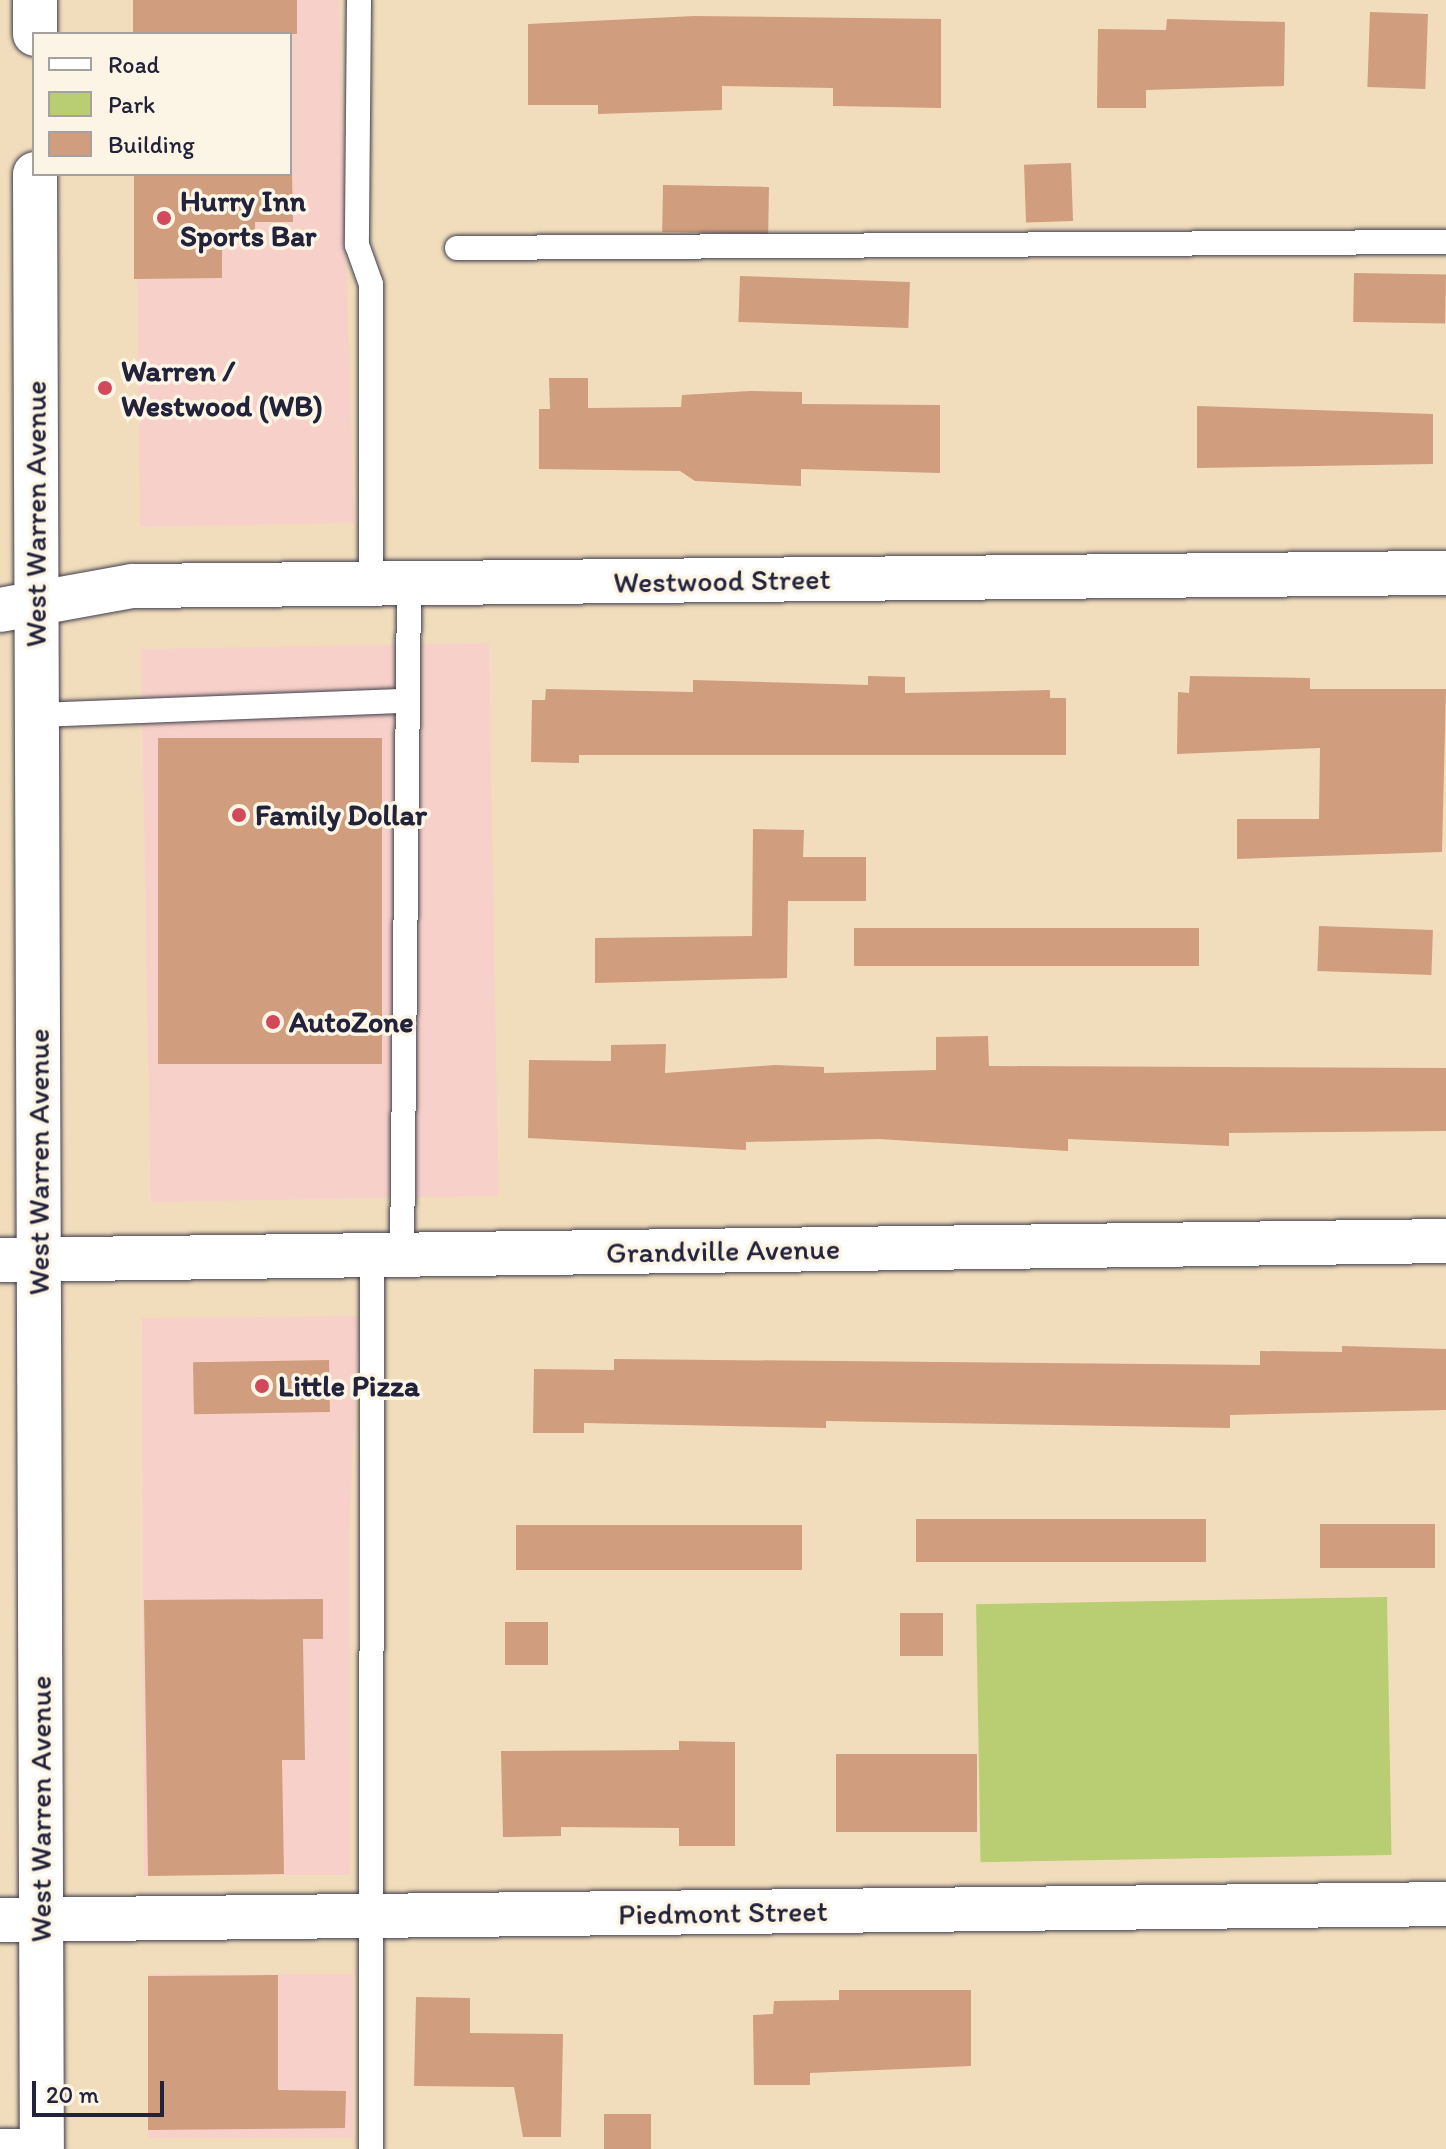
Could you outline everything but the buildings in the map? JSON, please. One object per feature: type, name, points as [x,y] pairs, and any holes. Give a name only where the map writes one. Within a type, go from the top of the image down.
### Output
[{"type":"street","points":[[35,0],[35,32]]},
{"type":"street","name":"West Warren Avenue","points":[[28,2144],[21,1921],[20,1260],[37,715],[18,607],[35,176]]},
{"type":"street","name":"Westwood Street","points":[[18,607],[132,586],[1446,573]]},
{"type":"street","name":"Grandville Avenue","points":[[20,1260],[1446,1241]]},
{"type":"street","name":"Piedmont Street","points":[[21,1921],[1446,1904]]},
{"type":"lane","points":[[359,0],[357,245],[371,284],[390,585],[408,701],[387,1256],[370,1918],[371,2149]]},
{"type":"lane","points":[[457,248],[1446,242]]},
{"type":"lane","points":[[37,715],[408,701]]},
{"type":"shaded area","points":[[134,0],[339,0],[354,523],[140,527],[136,176],[292,176],[292,32]]},
{"type":"shaded area","points":[[489,643],[499,1196],[151,1202],[141,649]]},
{"type":"shaded area","points":[[359,1316],[349,1539],[350,1875],[144,1875],[142,1318]]},
{"type":"shaded area","points":[[148,1974],[353,1974],[353,2138],[148,2138]]},
{"type":"green space","points":[[1387,1597],[1392,1855],[981,1862],[976,1604]]},
{"type":"place","name":"Hurry Inn Sports Bar","points":[[164,218]]},
{"type":"place","name":"Warren / Westwood (WB)","points":[[105,388]]},
{"type":"place","name":"Family Dollar","points":[[239,815]]},
{"type":"place","name":"AutoZone","points":[[273,1022]]},
{"type":"place","name":"Little Pizza","points":[[262,1386]]}]
